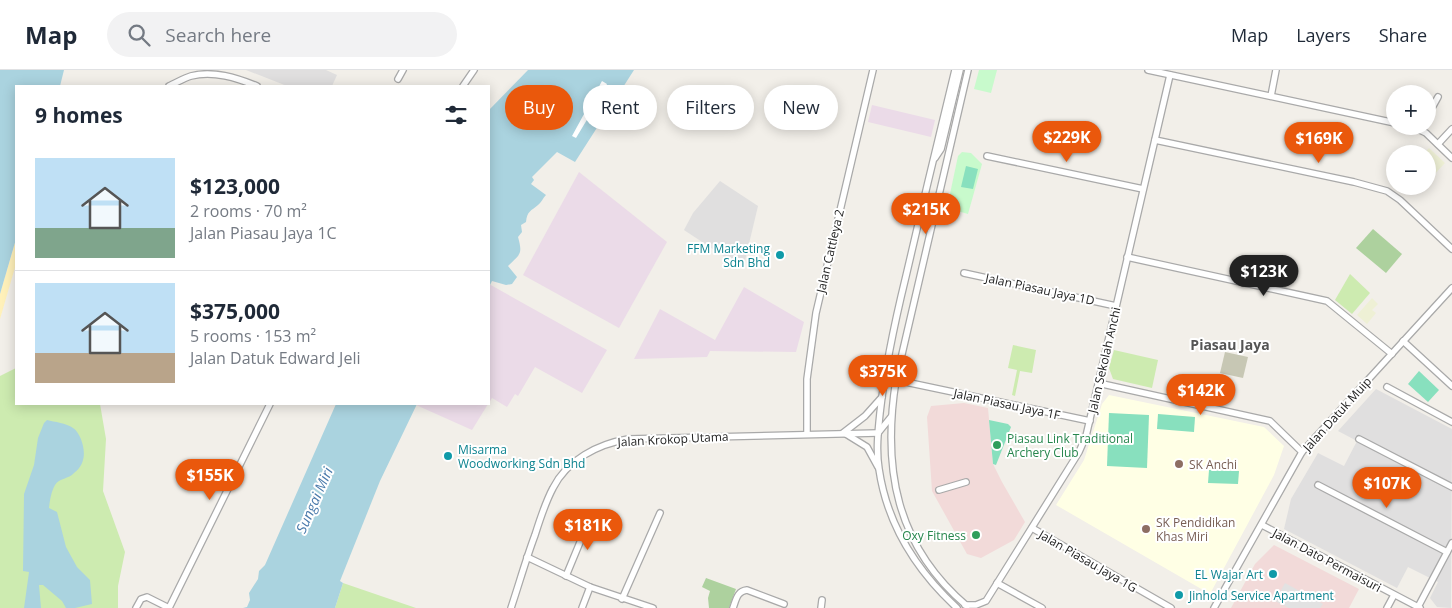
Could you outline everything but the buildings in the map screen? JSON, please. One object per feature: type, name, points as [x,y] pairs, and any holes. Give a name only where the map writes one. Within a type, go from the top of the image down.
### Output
[{"type":"street","points":[[398,79],[403,70]]},
{"type":"street","points":[[465,85],[474,70]]},
{"type":"street","name":"Jalan Cattleya 2","points":[[807,434],[808,379],[816,312],[873,70]]},
{"type":"street","points":[[955,70],[897,314],[882,397],[878,433],[879,469],[887,503],[897,529],[910,554],[924,574],[957,608]]},
{"type":"street","points":[[933,161],[941,149],[960,70]]},
{"type":"street","points":[[968,70],[896,380],[891,417],[892,466],[905,524],[926,562],[951,591],[968,606]]},
{"type":"street","points":[[1148,70],[1386,121]]},
{"type":"street","points":[[1271,96],[1276,70]]},
{"type":"street","points":[[171,85],[190,76],[205,72],[236,78],[254,85]]},
{"type":"street","name":"Jalan Sekolah Anchi","points":[[968,606],[985,605],[1079,452],[1090,421],[1170,75]]},
{"type":"street","points":[[1436,101],[1438,97]]},
{"type":"street","points":[[1438,144],[1452,129]]},
{"type":"street","points":[[1428,135],[1452,158]]},
{"type":"street","points":[[1155,140],[1387,190],[1452,249]]},
{"type":"street","points":[[987,156],[1143,189]]},
{"type":"street","points":[[1127,258],[1327,301],[1392,354]]},
{"type":"street","name":"Jalan Piasau Jaya 1D","points":[[964,273],[1116,306]]},
{"type":"street","name":"Jalan Datuk Muip","points":[[1214,608],[1302,452],[1452,288]]},
{"type":"street","points":[[1403,341],[1452,386]]},
{"type":"street","name":"Jalan Piasau Jaya 1F","points":[[896,380],[1090,421]]},
{"type":"street","points":[[1098,383],[1270,421],[1302,452]]},
{"type":"street","points":[[1387,387],[1452,422]]},
{"type":"street","points":[[879,469],[867,447],[843,433],[873,409],[882,397]]},
{"type":"street","points":[[136,608],[140,600],[146,597],[169,608],[270,405]]},
{"type":"street","points":[[878,433],[891,417]]},
{"type":"street","points":[[878,433],[891,445]]},
{"type":"street","name":"Jalan Krokop Utama","points":[[511,608],[543,510],[553,486],[569,467],[588,453],[613,442],[628,439],[878,433]]},
{"type":"street","points":[[1359,439],[1452,487]]},
{"type":"street","points":[[939,490],[966,482]]},
{"type":"street","points":[[1318,485],[1447,552]]},
{"type":"street","points":[[622,599],[660,513]]},
{"type":"street","points":[[566,576],[590,518]]},
{"type":"street","name":"Jalan Dato Permaisuri","points":[[1262,525],[1394,596],[1419,607]]},
{"type":"street","name":"Jalan Piasau Jaya 1G","points":[[1032,528],[1164,606],[1171,608]]},
{"type":"street","points":[[1419,607],[1452,543]]},
{"type":"street","points":[[527,557],[590,587],[651,608]]},
{"type":"street","points":[[997,583],[1042,608]]},
{"type":"street","points":[[582,608],[590,587]]},
{"type":"street","points":[[733,608],[738,594],[747,590],[784,604]]},
{"type":"street","points":[[1388,608],[1394,596]]},
{"type":"street","points":[[821,608],[822,600]]},
{"type":"shaded area","points":[[246,70],[326,70],[337,75],[332,85],[284,85]]},
{"type":"shaded area","points":[[872,105],[935,120],[931,137],[868,122]]},
{"type":"shaded area","points":[[1436,155],[1445,163],[1436,173]]},
{"type":"shaded area","points":[[579,172],[667,242],[619,328],[523,275]]},
{"type":"shaded area","points":[[720,181],[758,206],[743,269],[684,230],[693,213]]},
{"type":"shaded area","points":[[490,285],[607,350],[582,393],[535,367],[518,396],[515,394],[507,407],[492,398],[490,401]]},
{"type":"shaded area","points":[[744,287],[804,322],[796,352],[710,351],[707,357],[634,359],[660,309],[715,340]]},
{"type":"shaded area","points":[[1372,298],[1378,304],[1372,310],[1376,313],[1367,324],[1357,315]]},
{"type":"shaded area","points":[[1225,352],[1248,357],[1243,378],[1220,373]]},
{"type":"shaded area","points":[[1376,389],[1452,429],[1451,608],[1437,607],[1430,598],[1438,582],[1408,567],[1397,588],[1284,529],[1291,499],[1318,453],[1344,466],[1357,441],[1338,431]]},
{"type":"shaded area","name":"SK Anchi","points":[[1109,395],[1264,427],[1284,446],[1274,475],[1210,594],[1056,505],[1084,460],[1102,404]]},
{"type":"shaded area","points":[[964,403],[988,408],[993,464],[1025,522],[1014,540],[981,558],[967,554],[932,491],[927,417],[931,406]]},
{"type":"shaded area","points":[[416,405],[487,405],[472,430]]},
{"type":"shaded area","points":[[1274,545],[1359,589],[1349,608],[1231,608],[1255,564]]},
{"type":"shaded area","points":[[1285,583],[1323,604],[1320,608],[1289,608],[1275,601]]},
{"type":"green space","points":[[979,70],[997,70],[991,93],[974,89]]},
{"type":"green space","points":[[962,152],[971,153],[982,164],[968,214],[947,208],[958,156]]},
{"type":"green space","points":[[966,166],[978,169],[973,189],[961,187]]},
{"type":"green space","points":[[1373,229],[1402,254],[1386,273],[1356,248]]},
{"type":"green space","points":[[1350,274],[1370,293],[1352,314],[1335,300]]},
{"type":"green space","points":[[1013,345],[1036,350],[1032,373],[1020,371],[1015,396],[1012,395],[1017,370],[1008,368]]},
{"type":"green space","points":[[1114,350],[1158,360],[1152,388],[1113,379],[1109,368]]},
{"type":"green space","points":[[15,368],[15,405],[100,405],[106,439],[103,491],[125,552],[118,586],[118,608],[0,608],[0,376]]},
{"type":"green space","points":[[1419,371],[1439,390],[1428,402],[1408,384]]},
{"type":"green space","points":[[1109,413],[1149,415],[1147,468],[1107,466]]},
{"type":"green space","points":[[1158,414],[1195,417],[1194,432],[1157,429]]},
{"type":"green space","name":"Piasau Link Traditional Archery Club","points":[[989,420],[1008,424],[1011,427],[996,465],[993,464]]},
{"type":"green space","points":[[1209,470],[1239,471],[1238,484],[1208,483]]},
{"type":"green space","points":[[706,578],[736,589],[729,608],[709,608],[708,598],[710,591],[702,587]]},
{"type":"green space","points":[[343,583],[416,608],[335,608]]},
{"type":"sand","points":[[15,242],[15,267],[0,319],[0,294]]},
{"type":"water","points":[[0,70],[64,70],[60,85],[15,85],[15,242],[0,294]]},
{"type":"water","points":[[528,70],[634,70],[624,85],[583,85],[583,130],[596,130],[575,162],[557,152],[532,177],[534,180],[531,184],[546,195],[528,213],[526,222],[521,225],[522,232],[518,237],[520,251],[508,266],[517,277],[512,284],[506,285],[492,281],[490,285],[490,109],[505,94],[505,130],[573,130],[573,85],[513,85]]},
{"type":"water","name":"Sungai Miri","points":[[336,405],[417,405],[380,481],[340,581],[343,583],[335,608],[243,608],[247,607],[250,600],[249,593],[258,579],[259,571],[265,565]]},
{"type":"water","points":[[47,420],[70,426],[76,430],[83,447],[84,456],[81,466],[72,475],[55,485],[49,508],[57,512],[66,547],[77,567],[90,580],[92,604],[75,608],[66,608],[62,601],[43,585],[39,585],[41,608],[24,608],[29,572],[23,571],[24,494],[34,465],[38,438]]},
{"type":"pier","points":[[602,81],[607,84],[607,85],[600,85]]},
{"type":"pier","points":[[583,116],[583,126],[576,138],[572,136]]},
{"type":"place","name":"FFM Marketing Sdn Bhd","points":[[780,255]]},
{"type":"place","name":"Piasau Link Traditional Archery Club","points":[[997,445]]},
{"type":"place","name":"Misarma Woodworking Sdn Bhd","points":[[448,456]]},
{"type":"place","name":"SK Anchi","points":[[1179,464]]},
{"type":"place","name":"SK Pendidikan Khas Miri","points":[[1146,529]]},
{"type":"place","name":"Oxy Fitness","points":[[976,535]]},
{"type":"place","name":"EL Wajar Art","points":[[1273,574]]},
{"type":"place","name":"Jinhold Service Apartment","points":[[1179,595]]},
{"type":"district","name":"Piasau Jaya","points":[[1230,344]]}]
